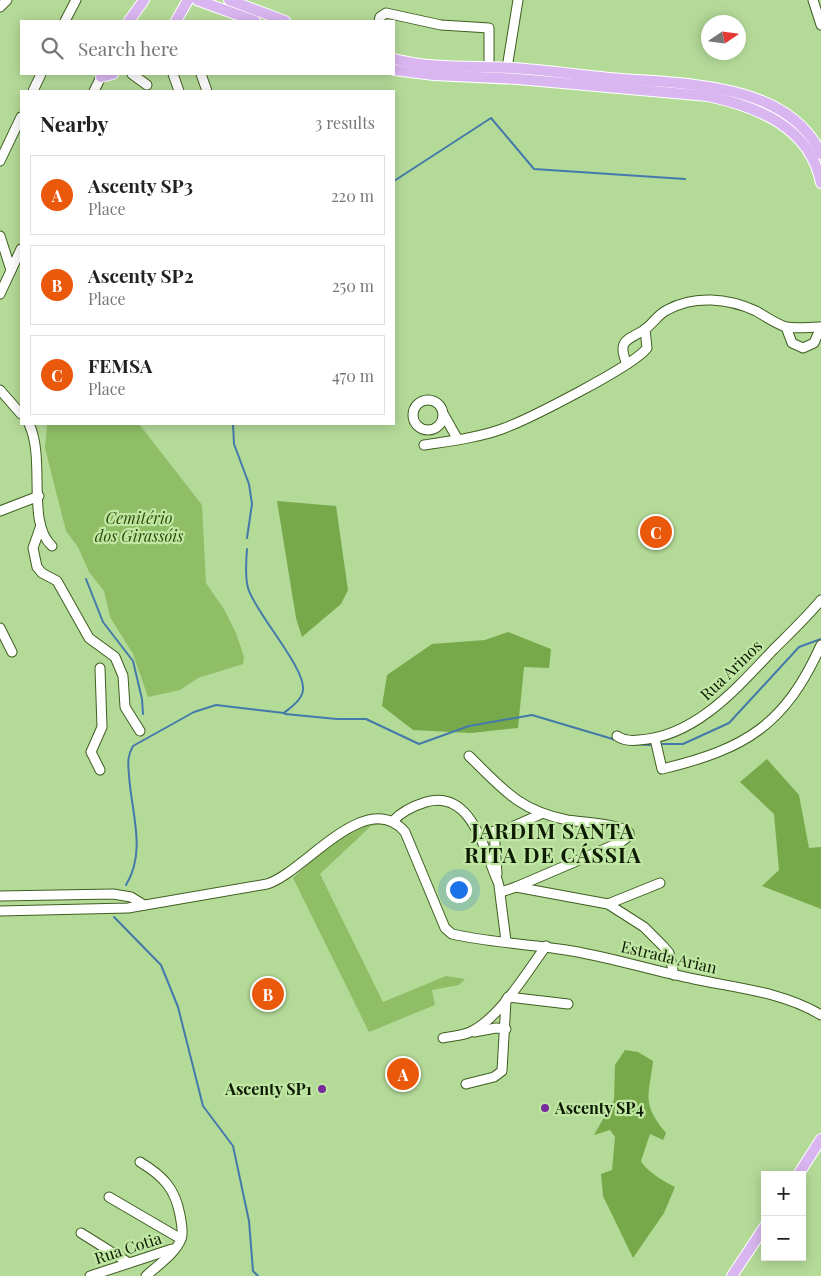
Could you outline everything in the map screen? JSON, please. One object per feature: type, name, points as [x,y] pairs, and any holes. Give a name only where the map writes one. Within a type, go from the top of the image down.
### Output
[{"type":"main road","points":[[131,20],[144,0]]},
{"type":"main road","points":[[180,19],[188,0]]},
{"type":"main road","points":[[198,0],[252,20]]},
{"type":"main road","points":[[229,0],[282,20]]},
{"type":"main road","points":[[395,59],[433,67],[488,68],[507,73],[708,96],[741,104],[773,118],[795,132],[810,155],[821,183]]},
{"type":"main road","points":[[395,70],[434,76],[507,73],[706,85],[731,91],[764,103],[790,116],[805,130],[821,154]]},
{"type":"main road","points":[[801,1171],[821,1140]]},
{"type":"main road","points":[[732,1276],[761,1232]]},
{"type":"street","points":[[0,7],[7,0]]},
{"type":"street","points":[[66,20],[76,0]]},
{"type":"street","points":[[507,73],[518,0]]},
{"type":"street","points":[[813,0],[821,25]]},
{"type":"street","points":[[379,20],[380,17],[386,14],[441,25],[489,28],[488,68]]},
{"type":"street","points":[[34,90],[41,75]]},
{"type":"street","points":[[133,75],[148,88]]},
{"type":"street","points":[[144,75],[148,88]]},
{"type":"street","points":[[173,75],[179,90]]},
{"type":"street","points":[[201,75],[207,90]]},
{"type":"street","points":[[95,90],[102,76]]},
{"type":"street","points":[[0,161],[20,119]]},
{"type":"street","points":[[0,140],[6,148]]},
{"type":"street","points":[[0,236],[11,270]]},
{"type":"street","points":[[0,294],[20,251]]},
{"type":"street","points":[[627,364],[623,347],[627,339],[645,329],[659,314],[680,304],[706,300],[734,303],[786,327],[821,327],[814,343],[803,348],[792,343],[786,327]]},
{"type":"street","points":[[424,445],[458,440],[511,425],[642,356],[647,348],[645,329]]},
{"type":"street","points":[[0,390],[20,413]]},
{"type":"street","points":[[444,415],[458,440]]},
{"type":"street","points":[[29,425],[36,443],[39,496],[40,528],[33,548],[37,567],[60,586],[89,638],[115,657],[122,670],[125,707],[140,731]]},
{"type":"street","points":[[0,511],[39,496]]},
{"type":"street","points":[[40,528],[46,541],[52,546]]},
{"type":"street","name":"Rua Arinos","points":[[618,736],[630,741],[655,739],[701,718],[715,708],[821,600]]},
{"type":"street","points":[[0,628],[12,652]]},
{"type":"street","points":[[655,739],[662,769],[717,753],[753,735],[788,702],[803,682],[821,645]]},
{"type":"street","points":[[100,668],[102,727],[91,752],[100,770]]},
{"type":"street","points":[[469,756],[514,798],[542,814],[586,823],[625,828],[629,833],[629,836],[621,842],[501,892]]},
{"type":"street","points":[[0,911],[114,909],[172,902],[276,881],[340,833],[358,823],[378,820],[393,821],[408,808],[430,801],[450,802],[459,806],[473,823],[498,882],[501,892],[506,941]]},
{"type":"street","points":[[498,882],[499,831],[542,814]]},
{"type":"street","name":"Estrada Arian","points":[[393,821],[405,832],[448,932],[546,946],[774,995],[794,1001],[821,1015]]},
{"type":"street","points":[[608,904],[660,883]]},
{"type":"street","points":[[516,887],[608,904],[644,927],[659,942],[668,953],[674,975]]},
{"type":"street","points":[[0,896],[113,894],[131,897],[144,904]]},
{"type":"street","points":[[113,894],[114,909]]},
{"type":"street","points":[[469,1033],[485,1021],[507,999],[546,946]]},
{"type":"street","points":[[507,999],[568,1004]]},
{"type":"street","points":[[466,1084],[494,1077],[502,1071],[507,999]]},
{"type":"street","points":[[443,1038],[496,1028],[506,1029]]},
{"type":"street","points":[[140,1162],[164,1179],[171,1187],[182,1225],[181,1239],[175,1248],[146,1276]]},
{"type":"street","points":[[109,1197],[181,1239]]},
{"type":"street","points":[[81,1233],[129,1263]]},
{"type":"street","name":"Rua Cotia","points":[[90,1276],[175,1248]]},
{"type":"green space","name":"Cemitério dos Girassóis","points":[[47,425],[140,425],[202,505],[206,583],[224,609],[236,633],[244,657],[243,664],[198,678],[180,690],[148,697],[133,654],[110,617],[104,591],[89,572],[78,547],[66,531],[45,448]]},
{"type":"green space","points":[[277,501],[336,506],[348,590],[341,604],[302,637],[296,618]]},
{"type":"green space","points":[[508,632],[551,649],[549,668],[524,667],[518,728],[471,733],[413,730],[382,706],[387,675],[432,644],[485,640]]},
{"type":"green space","points":[[767,759],[799,795],[809,848],[821,847],[821,909],[762,886],[779,870],[774,814],[740,782]]},
{"type":"green space","points":[[364,823],[389,823],[371,826],[320,874],[383,1002],[446,976],[465,979],[459,985],[432,990],[435,1005],[369,1032],[293,878],[335,841]]},
{"type":"green space","points":[[625,1050],[638,1052],[653,1061],[649,1091],[650,1106],[658,1123],[666,1133],[663,1140],[650,1134],[641,1161],[651,1172],[675,1187],[664,1213],[633,1258],[603,1196],[601,1174],[612,1170],[615,1137],[610,1130],[594,1135],[614,1100],[615,1065]]},
{"type":"waterway","points":[[395,180],[491,118],[534,169],[685,179]]},
{"type":"waterway","points":[[233,425],[234,444],[249,484],[252,504],[247,538]]},
{"type":"waterway","points":[[126,885],[136,859],[137,845],[128,767],[133,746],[194,712],[216,705],[284,713],[301,697],[303,690],[302,680],[297,668],[252,598],[248,588],[246,574],[247,549]]},
{"type":"waterway","points":[[86,579],[103,622],[133,661],[142,699],[143,714]]},
{"type":"waterway","points":[[660,744],[683,744],[729,723],[799,647],[821,639]]},
{"type":"waterway","points":[[285,714],[337,719],[366,719],[419,744],[469,726],[532,715],[616,740]]},
{"type":"waterway","points":[[630,744],[650,745]]},
{"type":"waterway","points":[[114,917],[161,965],[178,1007],[203,1106],[233,1146],[249,1221],[253,1271],[258,1276]]},
{"type":"place","name":"FEMSA","points":[[656,532]]},
{"type":"place","name":"Ascenty SP2","points":[[268,994]]},
{"type":"place","name":"Ascenty SP3","points":[[403,1074]]},
{"type":"place","name":"Ascenty SP1","points":[[322,1089]]},
{"type":"place","name":"Ascenty SP4","points":[[545,1108]]},
{"type":"district","name":"JARDIM SANTA RITA DE CÁSSIA","points":[[553,844]]}]
